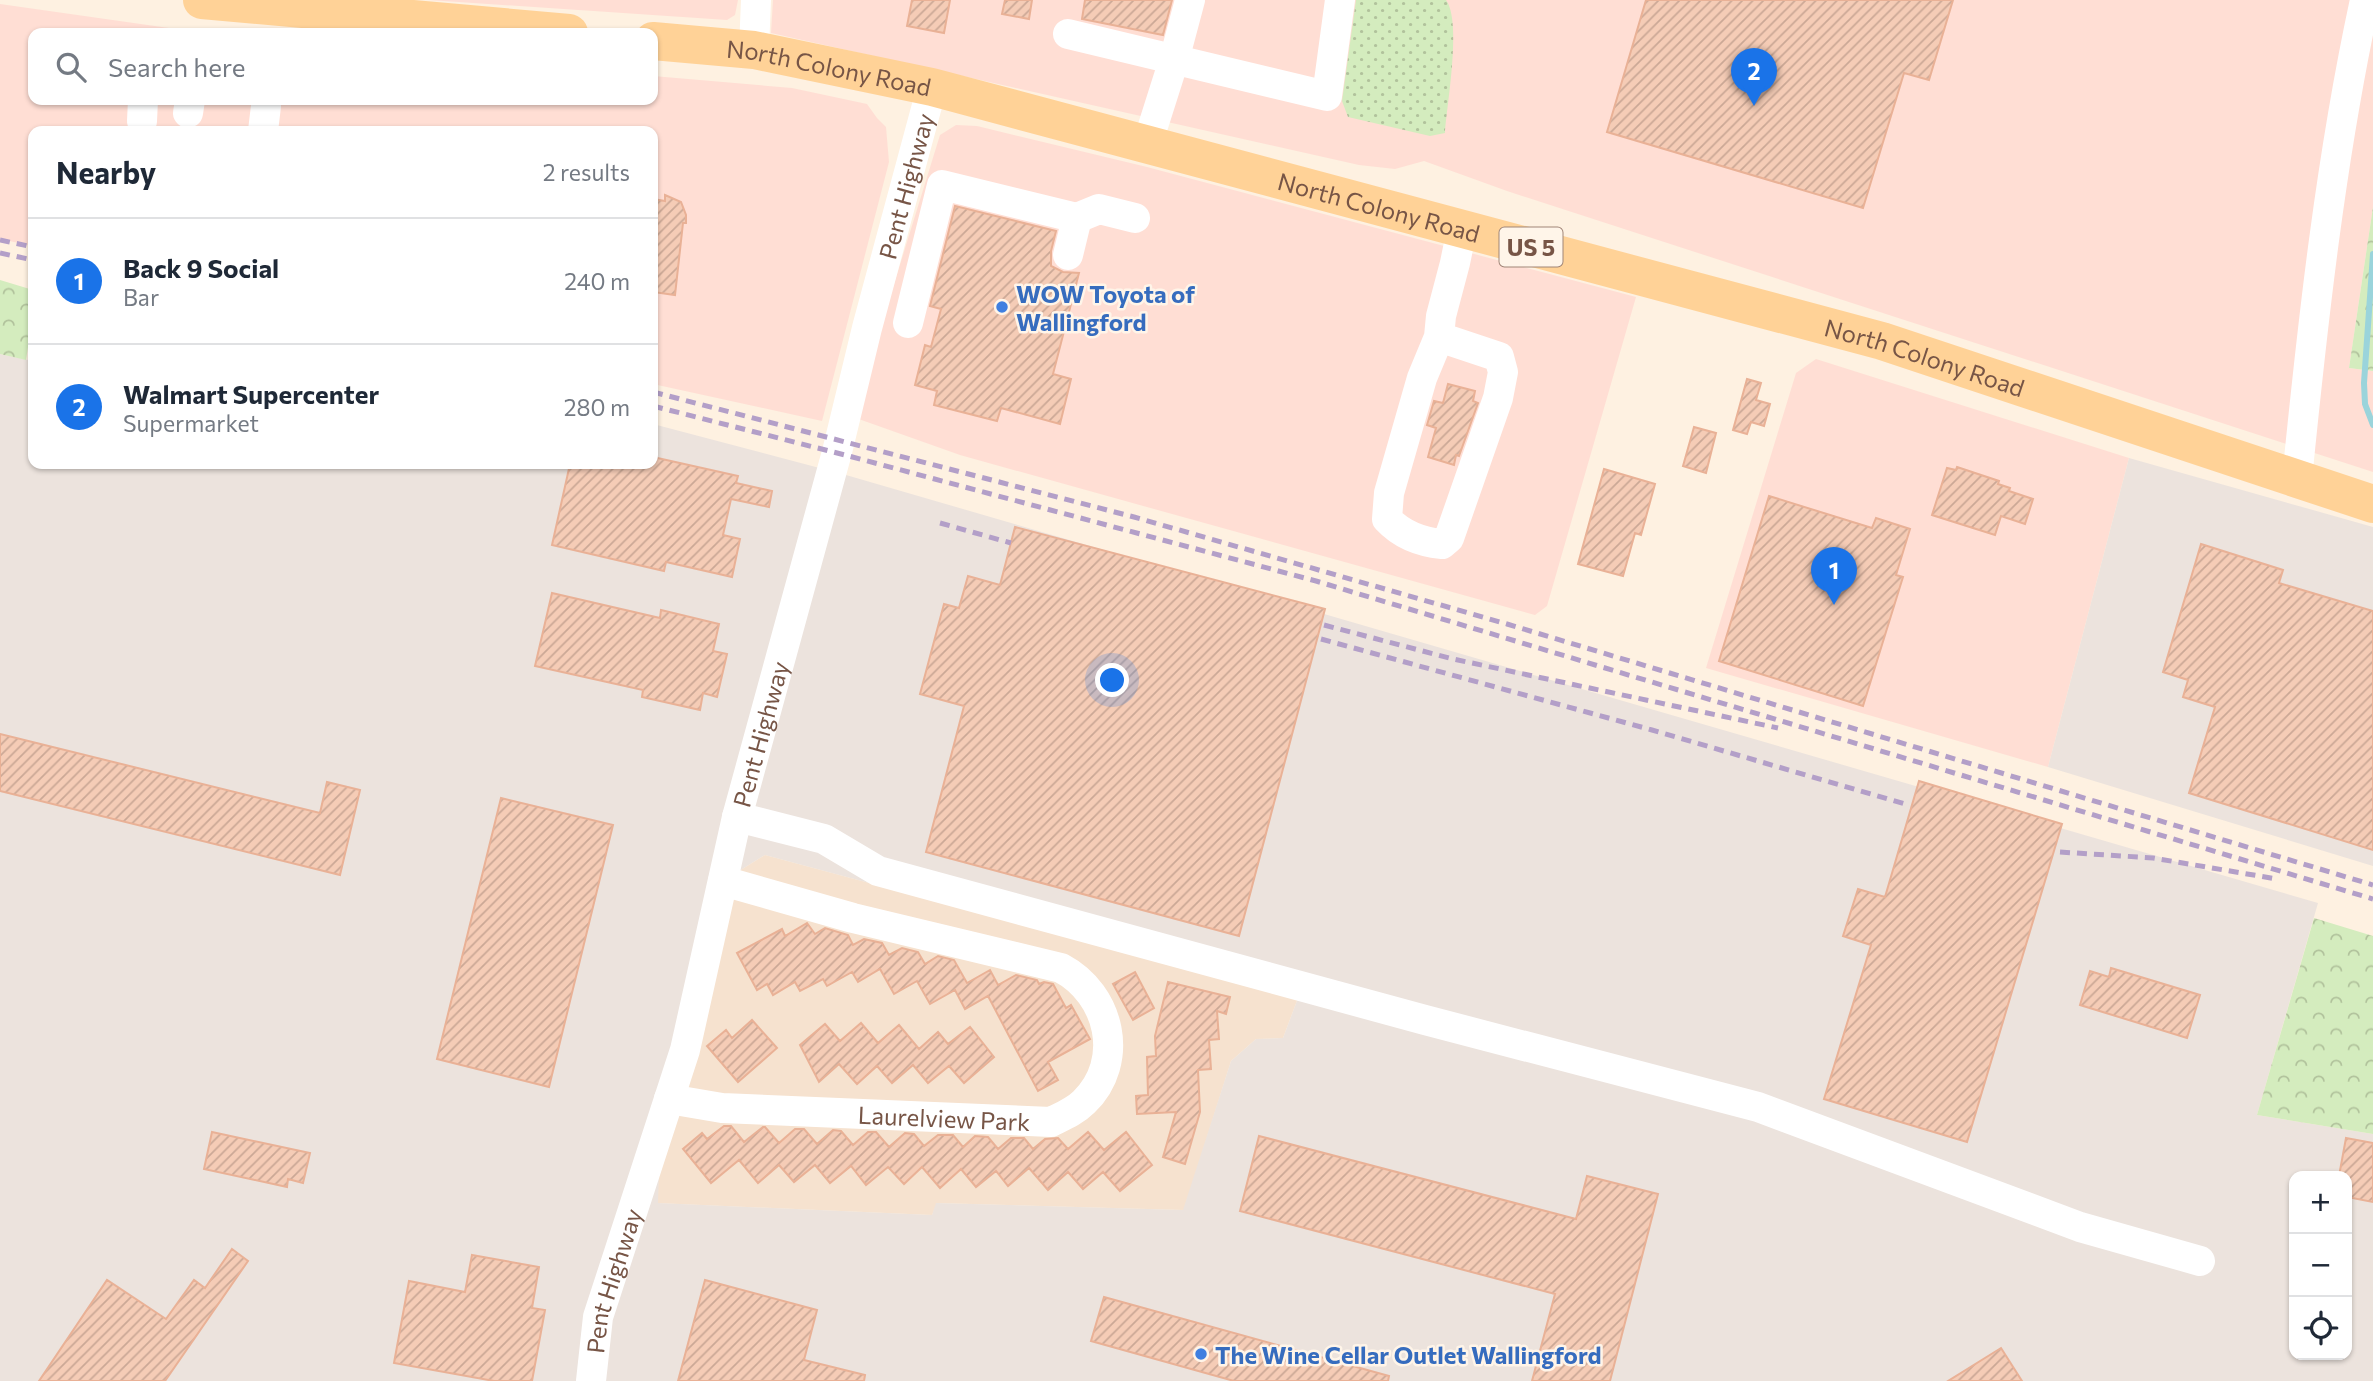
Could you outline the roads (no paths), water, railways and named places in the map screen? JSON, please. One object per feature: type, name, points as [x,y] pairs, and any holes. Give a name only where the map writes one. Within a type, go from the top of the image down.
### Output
[{"type":"main road","points":[[219,1],[514,28]]},
{"type":"main road","name":"North Colony Road","points":[[658,41],[754,50],[932,87],[1882,341],[2373,504]]},
{"type":"street","points":[[754,50],[756,0]]},
{"type":"street","points":[[1147,145],[1190,0]]},
{"type":"street","points":[[1068,34],[1327,96],[1340,0]]},
{"type":"street","points":[[2297,479],[2341,121],[2365,0]]},
{"type":"street","name":"Pent Highway","points":[[591,1381],[598,1317],[685,1050],[737,817],[832,470],[932,87]]},
{"type":"street","points":[[908,323],[942,185],[1077,218],[1098,209],[1135,218]]},
{"type":"street","points":[[1068,255],[1077,218]]},
{"type":"street","points":[[1439,337],[1499,357],[1503,372],[1498,398],[1449,538],[1442,544],[1399,531],[1387,519],[1389,493],[1422,378],[1439,337],[1441,316],[1462,229]]},
{"type":"street","points":[[737,817],[824,839],[878,871],[1412,1017],[1758,1107],[2080,1227],[2200,1261]]},
{"type":"street","name":"Laurelview Park","points":[[669,1100],[722,1108],[1051,1122],[1083,1103],[1097,1086],[1106,1063],[1109,1036],[1102,1009],[1083,983],[1061,968],[853,918],[723,881]]},
{"type":"waterway","points":[[2373,254],[2364,383],[2365,404],[2373,425]]},
{"type":"railway","points":[[0,240],[28,246]]},
{"type":"railway","points":[[0,253],[28,259]]},
{"type":"railway","points":[[658,393],[1134,517],[1507,624],[2373,885]]},
{"type":"railway","points":[[658,407],[1316,581],[2373,899]]},
{"type":"railway","points":[[940,523],[1011,543]]},
{"type":"railway","points":[[1324,625],[1453,659],[1778,728]]},
{"type":"railway","points":[[1321,639],[1652,730],[1905,804]]},
{"type":"railway","points":[[2060,852],[2153,858],[2277,879]]},
{"type":"place","name":"Walmart Supercenter","points":[[1754,106]]},
{"type":"place","name":"WOW Toyota of Wallingford","points":[[1002,307]]},
{"type":"place","name":"Back 9 Social","points":[[1834,605]]},
{"type":"place","name":"The Wine Cellar Outlet Wallingford","points":[[1201,1354]]}]
